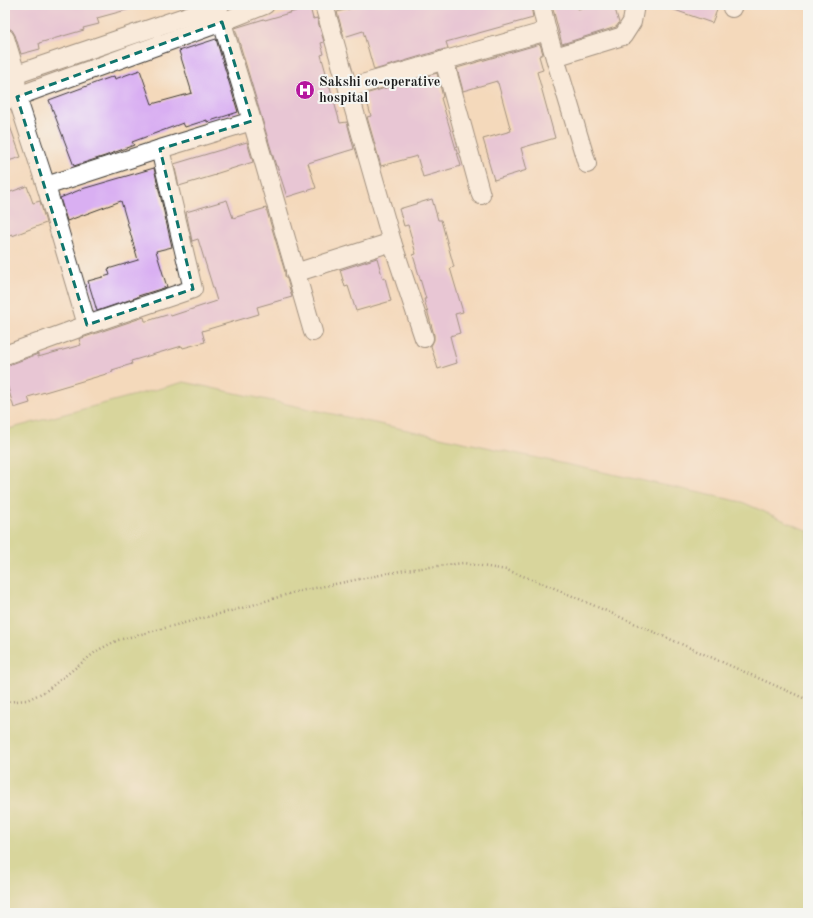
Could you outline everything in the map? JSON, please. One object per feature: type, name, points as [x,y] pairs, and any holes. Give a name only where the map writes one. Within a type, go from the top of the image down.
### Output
[{"type":"street","points":[[10,76],[220,11],[265,5]]},
{"type":"street","points":[[324,5],[392,242],[424,338]]},
{"type":"street","points":[[541,5],[547,32],[587,164]]},
{"type":"street","points":[[555,57],[623,36],[632,22],[635,5]]},
{"type":"street","points":[[11,99],[220,11]]},
{"type":"street","points":[[220,11],[313,332]]},
{"type":"street","points":[[348,88],[547,32]]},
{"type":"street","points":[[5,38],[10,76],[11,99],[46,186],[87,325]]},
{"type":"street","points":[[444,60],[481,195]]},
{"type":"street","points":[[46,186],[252,121]]},
{"type":"street","points":[[5,355],[193,289],[160,149]]},
{"type":"street","points":[[295,273],[392,242]]},
{"type":"path","points":[[5,702],[27,700],[46,691],[98,650],[118,640],[246,607],[294,592],[405,570],[463,563],[507,570],[552,587],[808,700]]},
{"type":"highlighted area","points":[[222,22],[252,121],[160,149],[193,289],[87,325],[17,97]]},
{"type":"green space","points":[[184,382],[742,502],[808,531],[808,913],[5,913],[5,430]]},
{"type":"building","points":[[5,5],[130,5],[130,9],[97,18],[99,24],[39,43],[40,49],[21,54],[12,30],[5,28]]},
{"type":"building","points":[[356,5],[531,5],[533,18],[446,42],[448,48],[374,70],[363,31],[344,37],[337,12],[356,7]]},
{"type":"building","points":[[552,5],[577,5],[578,9],[593,5],[614,5],[619,23],[616,27],[562,44]]},
{"type":"building","points":[[666,5],[719,5],[712,23],[666,7]]},
{"type":"building","points":[[310,7],[313,19],[317,18],[324,42],[321,43],[324,54],[321,55],[340,123],[347,122],[354,149],[308,163],[316,188],[287,197],[276,166],[235,28]]},
{"type":"building","points":[[216,39],[238,112],[185,127],[183,123],[132,142],[134,145],[74,166],[49,100],[114,76],[115,79],[140,70],[152,104],[192,93],[179,51]]},
{"type":"building","points":[[540,44],[543,54],[539,56],[543,70],[537,72],[555,138],[521,148],[527,170],[494,180],[483,139],[511,131],[498,83],[497,81],[463,91],[457,68]]},
{"type":"building","points":[[437,73],[443,97],[441,98],[461,166],[423,177],[417,156],[381,166],[367,117],[371,116],[365,94]]},
{"type":"building","points":[[7,118],[21,157],[5,162],[5,119]]},
{"type":"building","points":[[247,142],[253,162],[179,186],[174,164]]},
{"type":"building","points":[[154,168],[172,247],[156,251],[167,287],[97,311],[88,281],[110,275],[108,269],[138,260],[121,201],[67,221],[60,198],[82,189]]},
{"type":"building","points":[[27,186],[33,203],[40,201],[46,223],[12,236],[12,234],[5,237],[5,194]]},
{"type":"building","points":[[432,199],[438,220],[441,220],[454,267],[450,268],[463,312],[455,314],[460,333],[450,336],[457,363],[438,369],[431,346],[434,340],[434,335],[424,299],[426,299],[413,255],[416,254],[408,225],[404,226],[399,209]]},
{"type":"building","points":[[227,200],[233,218],[266,208],[292,297],[257,307],[259,314],[202,331],[205,342],[183,348],[182,346],[131,361],[132,364],[112,370],[113,372],[28,397],[30,403],[14,408],[5,378],[5,365],[9,365],[38,354],[38,357],[81,345],[79,339],[144,317],[145,321],[147,321],[170,314],[171,316],[217,301],[198,239],[192,241],[186,212]]},
{"type":"building","points":[[377,258],[383,279],[385,278],[391,301],[356,311],[348,286],[345,287],[340,270]]},
{"type":"place","name":"Sakshi co-operative hospital","points":[[305,90]]}]
